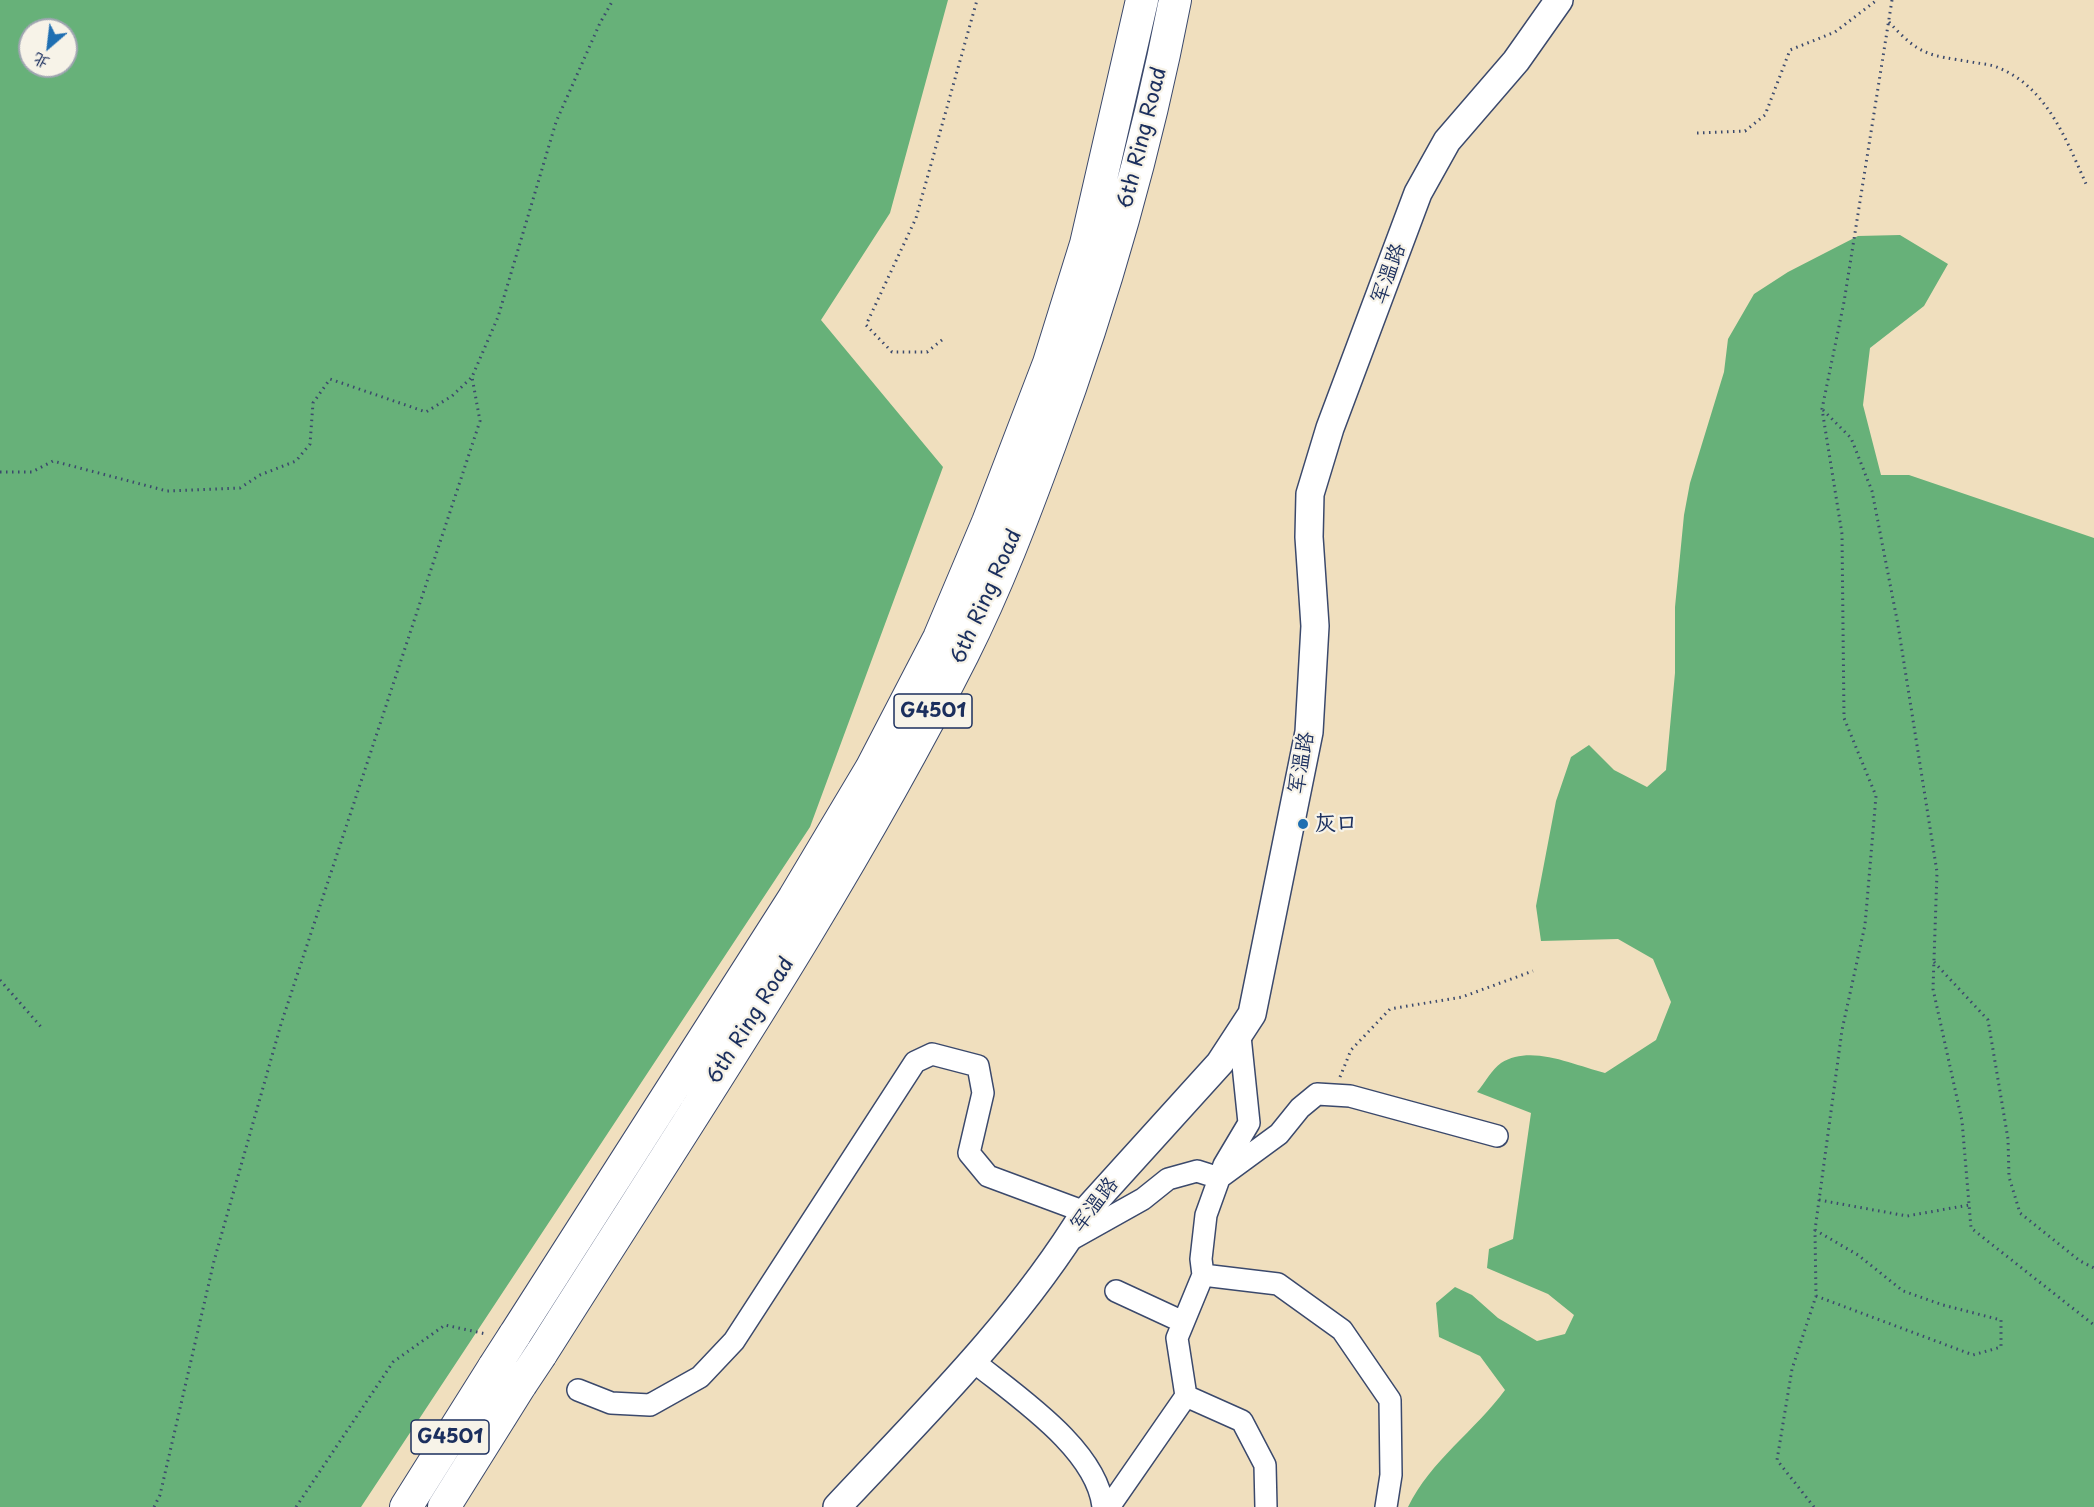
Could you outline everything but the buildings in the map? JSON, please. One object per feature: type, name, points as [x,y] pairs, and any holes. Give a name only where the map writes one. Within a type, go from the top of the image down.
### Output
[{"type":"highway","name":"6th Ring Road","points":[[502,1336],[794,898],[871,769],[939,638],[988,522],[1049,363],[1086,244],[1142,0]]},
{"type":"highway","name":"6th Ring Road","points":[[444,1507],[819,912],[895,783],[965,651],[1016,535],[1076,374],[1113,259],[1175,0]]},
{"type":"highway","name":"G4501","points":[[406,1507],[494,1367],[502,1336]]},
{"type":"main road","name":"军温路","points":[[837,1507],[973,1361],[1068,1241],[1085,1212],[1220,1063],[1240,1036],[1252,1014],[1309,732],[1315,626],[1309,537],[1310,494],[1330,428],[1418,194],[1447,141],[1516,61],[1559,0]]},
{"type":"street","points":[[1109,1507],[1186,1396],[1177,1338],[1203,1275],[1201,1259],[1206,1215],[1224,1165],[1250,1123],[1240,1036]]},
{"type":"street","points":[[578,1390],[611,1403],[650,1405],[700,1377],[735,1341],[915,1062],[932,1054],[978,1066],[983,1093],[969,1153],[988,1176],[1085,1212]]},
{"type":"street","points":[[1219,1178],[1279,1134],[1300,1108],[1317,1094],[1350,1096],[1497,1136]]},
{"type":"street","points":[[1068,1241],[1143,1199],[1168,1179],[1197,1171],[1219,1178]]},
{"type":"street","points":[[1203,1275],[1278,1284],[1342,1330],[1390,1400],[1391,1475],[1386,1507]]},
{"type":"street","points":[[1116,1291],[1183,1322]]},
{"type":"street","points":[[973,1361],[1072,1443],[1102,1493],[1103,1507]]},
{"type":"street","points":[[1186,1396],[1242,1421],[1265,1465],[1266,1507]]},
{"type":"path","points":[[0,472],[32,472],[53,461],[167,491],[240,488],[260,475],[296,461],[310,444],[313,403],[330,379],[426,412],[452,396],[472,378],[498,317],[556,122],[600,23],[613,0]]},
{"type":"path","points":[[942,340],[927,352],[892,352],[866,325],[916,218],[977,0]]},
{"type":"path","points":[[1697,133],[1745,131],[1765,115],[1790,50],[1834,32],[1877,0]]},
{"type":"path","points":[[1814,1507],[1777,1460],[1792,1369],[1816,1296],[1815,1230],[1842,1030],[1864,925],[1876,796],[1844,718],[1842,534],[1822,409],[1844,302],[1892,0]]},
{"type":"path","points":[[1889,22],[1909,45],[1930,55],[1998,67],[2029,86],[2058,122],[2087,186]]},
{"type":"path","points":[[154,1507],[160,1495],[214,1261],[281,1024],[480,421],[472,378]]},
{"type":"path","points":[[1822,409],[1851,438],[1872,491],[1898,625],[1936,872],[1933,988],[1962,1121],[1971,1228],[2094,1325]]},
{"type":"path","points":[[1934,962],[1988,1020],[2008,1139],[2009,1177],[2020,1213],[2080,1262],[2094,1268]]},
{"type":"path","points":[[1332,1095],[1351,1050],[1390,1009],[1462,997],[1533,971]]},
{"type":"path","points":[[0,980],[42,1028]]},
{"type":"path","points":[[1819,1200],[1906,1216],[1969,1205]]},
{"type":"path","points":[[1815,1230],[1858,1255],[1903,1291],[1943,1305],[2001,1320],[2001,1347],[1973,1355],[1816,1296]]},
{"type":"path","points":[[296,1507],[393,1362],[445,1325],[502,1336]]},
{"type":"green space","points":[[0,0],[948,0],[890,213],[821,320],[943,467],[810,827],[361,1507],[0,1507]]},
{"type":"green space","points":[[1900,235],[1948,264],[1924,306],[1870,348],[1863,405],[1881,475],[1909,475],[2094,538],[2094,1507],[1408,1507],[1441,1460],[1505,1390],[1480,1356],[1439,1337],[1436,1303],[1455,1287],[1472,1295],[1498,1318],[1537,1341],[1565,1334],[1574,1315],[1548,1294],[1487,1268],[1489,1249],[1513,1239],[1531,1113],[1477,1092],[1501,1063],[1525,1055],[1566,1061],[1605,1073],[1656,1040],[1671,1002],[1653,959],[1618,939],[1541,941],[1536,906],[1556,801],[1571,757],[1589,745],[1614,770],[1647,787],[1666,770],[1675,673],[1675,607],[1684,515],[1690,483],[1724,372],[1728,339],[1754,294],[1788,272],[1858,236]]},
{"type":"place","name":"灰口","points":[[1303,824]]}]
